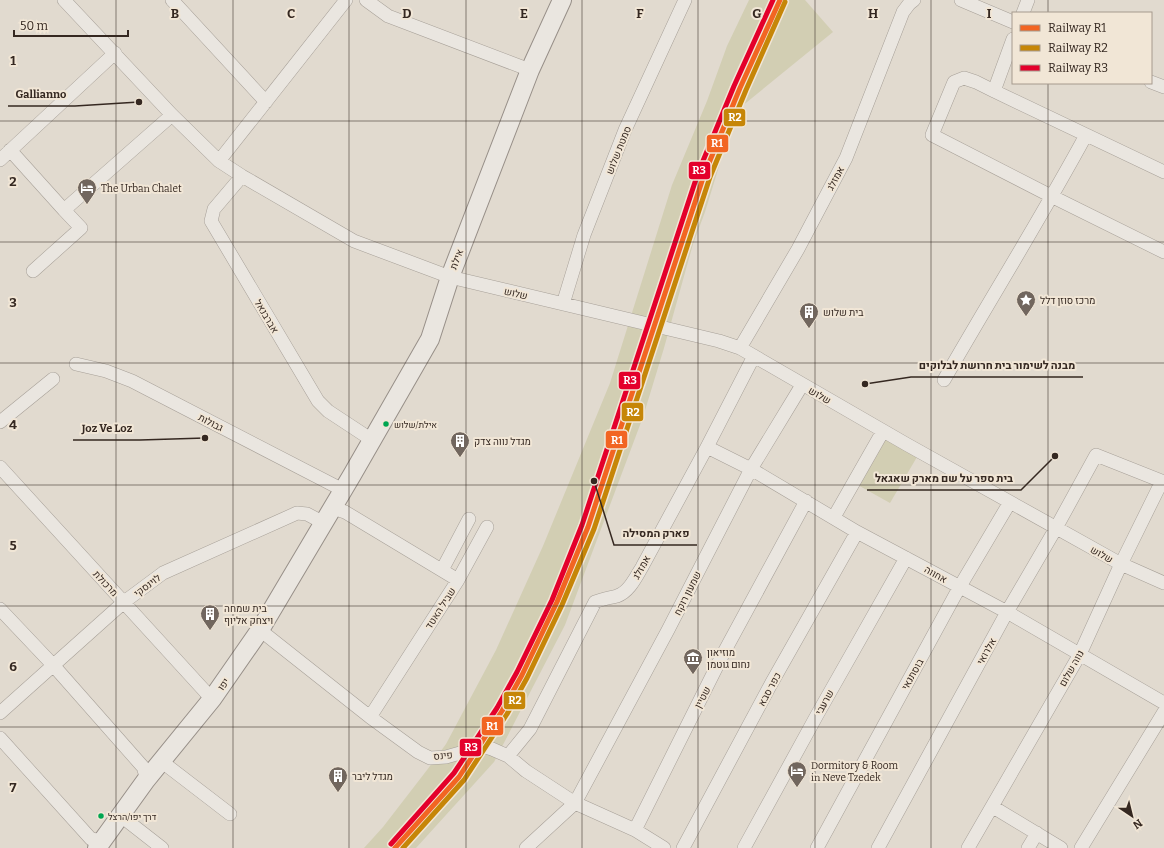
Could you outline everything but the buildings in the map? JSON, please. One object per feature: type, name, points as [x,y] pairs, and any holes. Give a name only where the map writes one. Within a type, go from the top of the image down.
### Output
[{"type":"street","points":[[64,0],[172,115],[218,160],[242,176],[354,241],[450,276]]},
{"type":"street","points":[[172,0],[266,102]]},
{"type":"street","points":[[218,160],[266,102],[346,0]]},
{"type":"street","points":[[366,0],[388,16],[530,70]]},
{"type":"street","name":"אילת","points":[[328,515],[430,339],[450,276],[530,70],[562,0]]},
{"type":"street","name":"סמטת שלוש","points":[[563,304],[584,234],[625,130],[685,0]]},
{"type":"street","name":"אמזלג","points":[[740,348],[798,249],[846,158],[902,12],[914,0]]},
{"type":"street","points":[[961,0],[1012,22]]},
{"type":"street","points":[[1023,12],[1028,0]]},
{"type":"street","points":[[994,91],[1012,42]]},
{"type":"street","points":[[0,160],[115,53]]},
{"type":"street","points":[[1164,172],[976,82],[964,78],[954,82],[932,135],[1164,252]]},
{"type":"street","points":[[1152,82],[1164,88]]},
{"type":"street","points":[[64,210],[172,115]]},
{"type":"street","points":[[944,380],[1053,197],[1086,135]]},
{"type":"street","points":[[10,150],[81,228],[33,271]]},
{"type":"street","name":"אברבנאל","points":[[242,176],[214,209],[211,222],[318,401],[328,411],[372,440]]},
{"type":"street","name":"שלוש","points":[[450,276],[665,329],[720,341],[740,348],[802,385],[1056,528],[1121,564],[1164,583]]},
{"type":"street","name":"אמזלג","points":[[508,756],[530,729],[595,602],[603,598],[618,596],[630,586],[707,447],[754,356]]},
{"type":"street","name":"גבולות","points":[[76,364],[106,371],[132,381],[343,490]]},
{"type":"street","points":[[0,422],[53,379]]},
{"type":"street","name":"שמעון רוקח","points":[[526,848],[574,803],[668,630],[751,469],[802,385]]},
{"type":"street","points":[[834,517],[883,431]]},
{"type":"street","name":"אחווה","points":[[707,447],[751,469],[857,532],[1007,612],[1164,702]]},
{"type":"street","name":"אלרואי","points":[[878,848],[1007,612],[1056,528],[1096,455],[1163,482]]},
{"type":"street","name":"מרכולת","points":[[0,467],[212,699]]},
{"type":"street","name":"נווה שלום","points":[[968,848],[1080,654],[1121,564],[1163,482]]},
{"type":"street","name":"שטיין","points":[[635,830],[722,656],[806,501]]},
{"type":"street","name":"בוסתנאי","points":[[817,848],[960,588],[1010,502]]},
{"type":"street","name":"שביל האטד","points":[[328,515],[345,512],[458,580],[370,717]]},
{"type":"street","name":"לוינסקי","points":[[0,712],[124,602],[163,573],[297,513],[328,515]]},
{"type":"street","name":"יפו","points":[[100,845],[147,779],[212,699],[260,630],[328,515]]},
{"type":"street","points":[[442,570],[469,519]]},
{"type":"street","points":[[458,580],[487,527]]},
{"type":"street","name":"כפר סבא","points":[[682,848],[771,684],[857,532]]},
{"type":"street","name":"שרעבי","points":[[744,848],[816,715],[906,558]]},
{"type":"street","points":[[0,609],[53,665],[142,767],[147,779]]},
{"type":"street","name":"פינס","points":[[260,630],[335,690],[418,752],[430,758],[446,757],[484,747],[492,749],[508,756],[526,771],[574,803],[635,830],[664,848]]},
{"type":"street","points":[[1081,848],[1164,712]]},
{"type":"street","points":[[0,738],[91,839],[100,845]]},
{"type":"street","points":[[161,761],[230,814]]},
{"type":"street","points":[[992,807],[1061,848]]},
{"type":"street","points":[[120,816],[162,848]]},
{"type":"street","points":[[1028,848],[1037,834]]},
{"type":"shaded area","points":[[749,0],[805,0],[833,32],[736,111],[705,212],[693,244],[643,417],[565,625],[494,762],[416,848],[364,848],[383,827],[446,744],[496,650],[543,546],[610,383],[672,185],[707,101],[727,46]]},
{"type":"shaded area","points":[[882,437],[917,457],[890,503],[856,484]]},
{"type":"rail line","name":"R3","points":[[391,844],[454,773],[497,708],[517,672],[552,600],[582,525],[698,173],[734,86],[773,0]]},
{"type":"rail line","name":"R1","points":[[395,848],[459,777],[502,711],[522,675],[557,602],[588,527],[704,175],[740,88],[780,0]]},
{"type":"rail line","name":"R2","points":[[403,848],[464,780],[507,714],[527,678],[562,605],[594,529],[710,177],[785,2]]},
{"type":"place","name":"Gallianno","points":[[139,102]]},
{"type":"place","name":"The Urban Chalet","points":[[87,205]]},
{"type":"place","name":"מרכז סוזן דלל","points":[[1026,317]]},
{"type":"place","name":"בית שלוש","points":[[809,329]]},
{"type":"place","name":"מבנה לשימור בית חרושת לבלוקים","points":[[865,384]]},
{"type":"place","name":"אילת/שלוש","points":[[386,424]]},
{"type":"place","name":"Joz Ve Loz","points":[[205,438]]},
{"type":"place","name":"בית ספר על שם מארק שאגאל","points":[[1055,456]]},
{"type":"place","name":"מגדל נווה צדק","points":[[460,458]]},
{"type":"place","name":"פארק המסילה","points":[[594,481]]},
{"type":"place","name":"בית שמחה ויצחק אליוף","points":[[210,631]]},
{"type":"place","name":"מוזיאון נחום גוטמן","points":[[693,675]]},
{"type":"place","name":"Dormitory & Room in Neve Tzedek","points":[[797,788]]},
{"type":"place","name":"מגדל ליבר","points":[[338,793]]},
{"type":"place","name":"דרך יפו/הרצל","points":[[101,816]]}]
